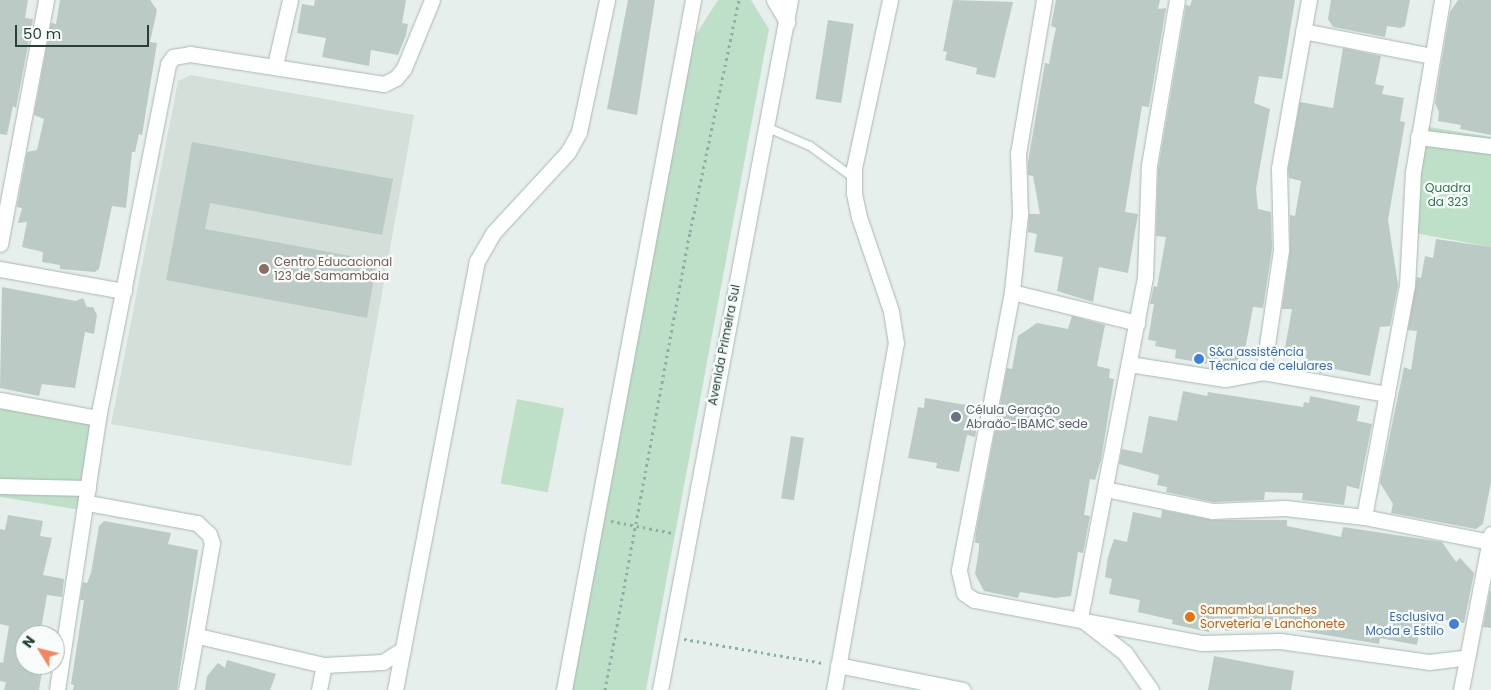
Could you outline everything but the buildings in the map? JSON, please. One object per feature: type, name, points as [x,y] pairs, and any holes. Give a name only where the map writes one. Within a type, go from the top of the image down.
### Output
[{"type":"street","points":[[0,244],[46,0]]},
{"type":"street","points":[[275,66],[290,0]]},
{"type":"street","points":[[57,690],[88,495],[98,418],[168,64],[181,54],[275,66],[384,84],[396,78],[404,68],[432,0]]},
{"type":"street","points":[[395,690],[477,261],[493,233],[568,152],[579,132],[607,0]]},
{"type":"street","points":[[564,690],[693,0]]},
{"type":"street","points":[[774,0],[786,22]]},
{"type":"street","name":"Avenida Primeira Sul","points":[[660,690],[790,0]]},
{"type":"street","points":[[834,690],[896,343],[891,311],[859,217],[854,178],[890,0]]},
{"type":"street","points":[[1044,0],[1018,153],[1020,214],[1012,292],[959,571],[960,583],[964,593],[974,600],[1080,618],[1201,643],[1280,641],[1429,662],[1467,657]]},
{"type":"street","points":[[1080,618],[1137,322],[1149,239],[1149,165],[1177,0]]},
{"type":"street","points":[[1263,372],[1281,250],[1279,168],[1309,0]]},
{"type":"street","points":[[1364,517],[1407,286],[1410,204],[1418,137],[1442,0]]},
{"type":"street","points":[[1303,31],[1432,56]]},
{"type":"street","points":[[1418,137],[1491,146]]},
{"type":"street","points":[[0,269],[124,291]]},
{"type":"street","points":[[1012,292],[1137,322]]},
{"type":"street","points":[[1129,364],[1225,379],[1263,372],[1387,394]]},
{"type":"street","points":[[0,400],[98,418]]},
{"type":"street","points":[[0,486],[88,495],[197,523],[205,528],[212,543],[198,636],[186,690]]},
{"type":"street","points":[[1105,489],[1212,511],[1285,508],[1364,517],[1490,538],[1461,690]]},
{"type":"street","points":[[1080,618],[1125,654],[1151,690]]},
{"type":"street","points":[[198,636],[324,665],[383,662],[403,649]]},
{"type":"street","points":[[319,690],[324,665]]},
{"type":"street","points":[[838,665],[963,690]]},
{"type":"lane","points":[[766,127],[810,146],[854,178]]},
{"type":"path","points":[[605,690],[637,526],[690,232],[739,0]]},
{"type":"path","points":[[596,518],[689,536]]},
{"type":"path","points":[[670,637],[838,665]]},
{"type":"shaded area","name":"Centro Educacional 123 de Samambaia","points":[[191,75],[414,115],[351,466],[111,424],[178,81]]},
{"type":"green space","points":[[718,0],[751,0],[769,29],[646,690],[570,690],[695,36]]},
{"type":"green space","name":"Quadra da 323","points":[[1416,125],[1491,137],[1491,247],[1404,231]]},
{"type":"green space","points":[[517,399],[564,408],[548,493],[501,483]]},
{"type":"green space","points":[[0,405],[92,421],[81,510],[0,497]]},
{"type":"place","name":"Centro Educacional 123 de Samambaia","points":[[264,269]]},
{"type":"place","name":"S&a assistência Técnica de celulares","points":[[1199,359]]},
{"type":"place","name":"Célula Geração Abraão-IBAMC sede","points":[[956,417]]},
{"type":"place","name":"Samamba Lanches Sorveteria e Lanchonete","points":[[1190,617]]},
{"type":"place","name":"Esclusiva Moda e Estilo","points":[[1454,624]]}]
